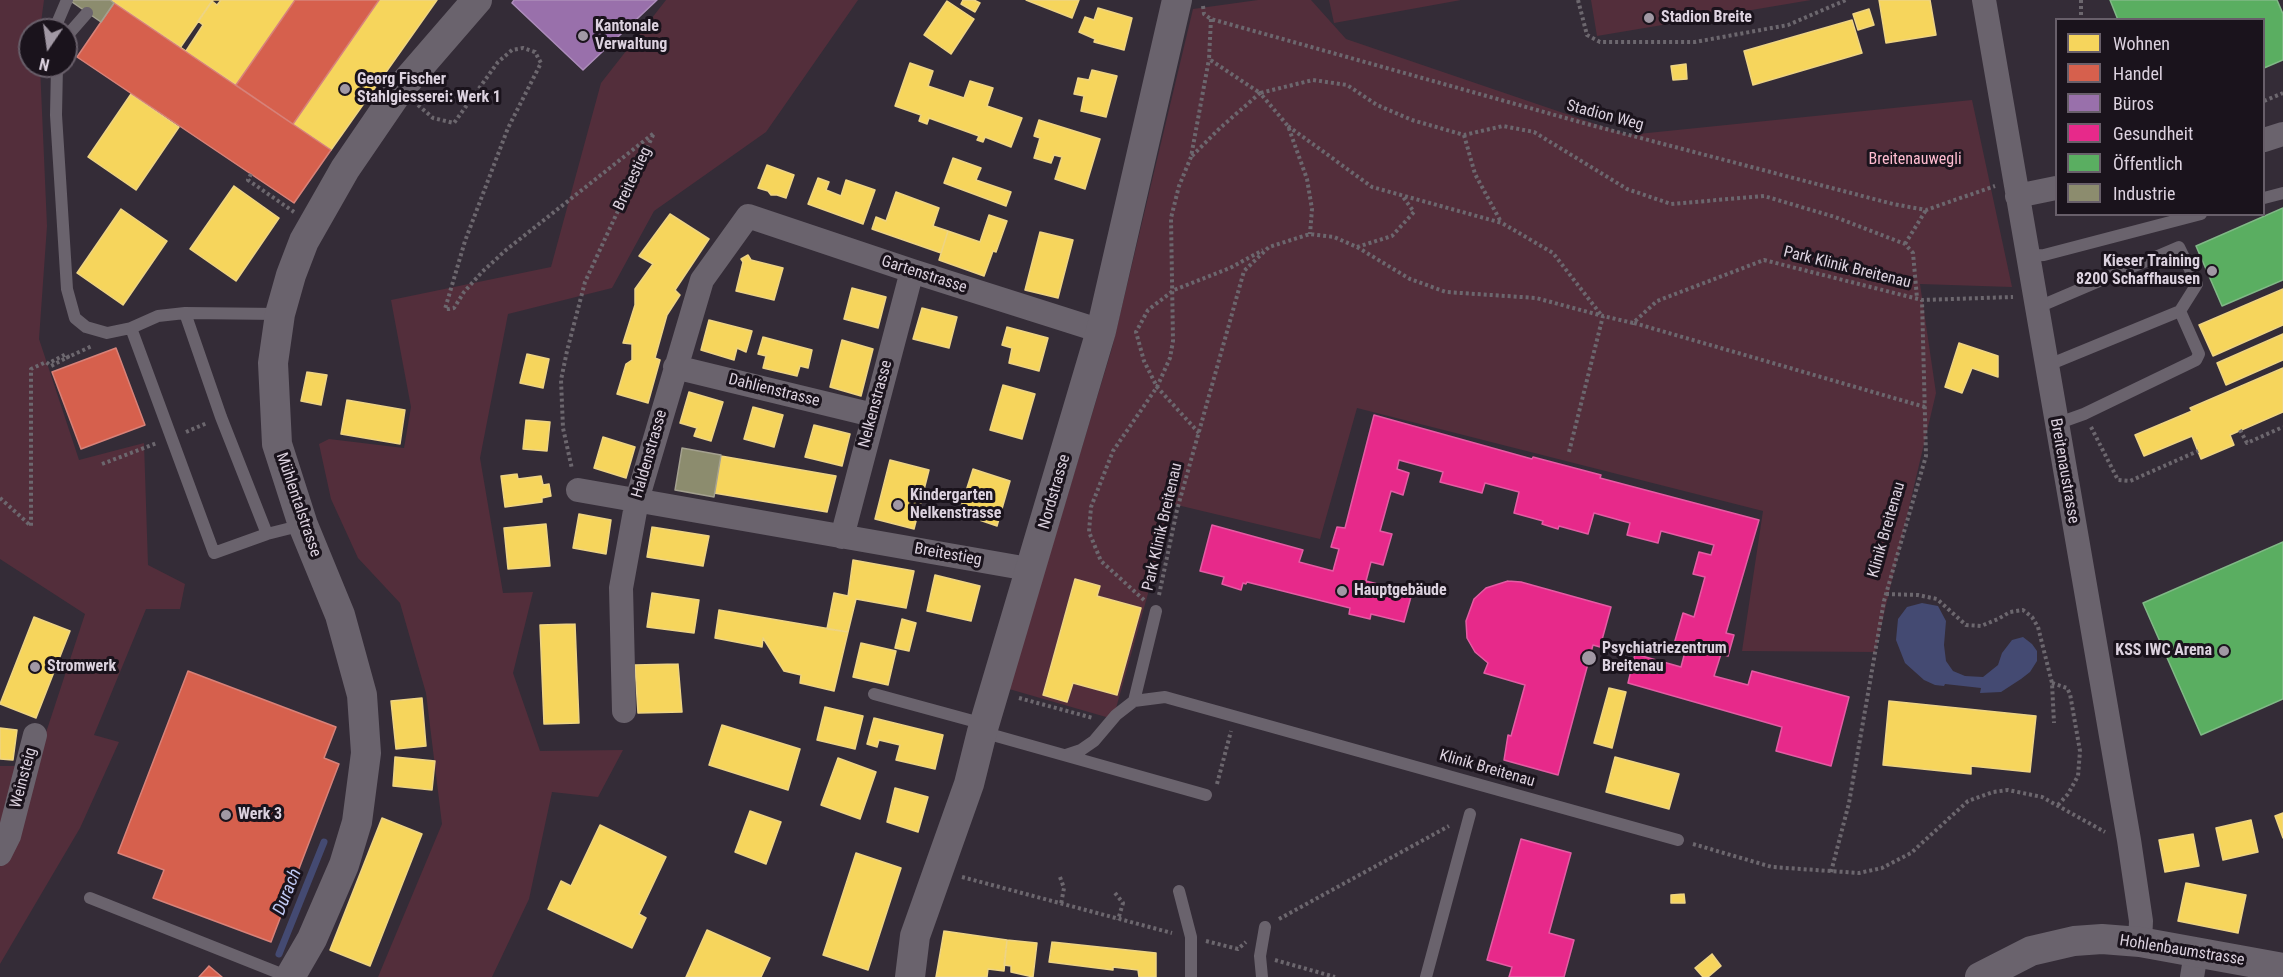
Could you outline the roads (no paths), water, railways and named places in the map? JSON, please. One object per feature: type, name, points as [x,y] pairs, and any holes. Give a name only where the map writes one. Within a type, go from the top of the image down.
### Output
[{"type":"street","name":"Mühlentalstrasse","points":[[290,977],[312,939],[344,865],[357,822],[366,753],[362,695],[340,615],[303,525],[277,444],[273,363],[280,314],[295,277],[304,241],[321,218],[345,169],[399,90],[477,0]]},
{"type":"street","name":"Nordstrasse","points":[[910,977],[915,936],[969,784],[1101,331],[1177,0]]},
{"type":"street","name":"Breitenaustrasse","points":[[1984,0],[2129,840],[2141,921],[2140,942]]},
{"type":"street","points":[[2016,187],[2055,188]]},
{"type":"street","name":"Gartenstrasse","points":[[748,216],[912,272],[1101,331]]},
{"type":"street","name":"Haldenstrasse","points":[[624,711],[621,588],[637,500],[702,280],[748,216]]},
{"type":"street","name":"Nelkenstrasse","points":[[842,537],[912,272]]},
{"type":"street","name":"Dahlienstrasse","points":[[675,367],[873,415]]},
{"type":"street","name":"Breitestieg","points":[[578,490],[1017,567],[1031,572]]},
{"type":"street","name":"Weinsteig","points":[[0,854],[9,837],[36,735]]},
{"type":"street","name":"Hohlenbaumstrasse","points":[[1980,977],[2031,951],[2046,946],[2102,939],[2140,942],[2194,965],[2283,968]]},
{"type":"lane","points":[[59,18],[67,0]]},
{"type":"lane","points":[[78,23],[87,13]]},
{"type":"lane","points":[[57,78],[56,115],[67,289],[75,318],[86,327],[107,333],[130,328],[158,316],[185,313],[280,314]]},
{"type":"lane","points":[[2265,198],[2283,193]]},
{"type":"lane","points":[[2027,256],[2044,255],[2193,216]]},
{"type":"lane","points":[[2036,302],[2179,247],[2197,284],[2180,311],[2046,366]]},
{"type":"lane","points":[[2056,424],[2084,414],[2196,360],[2199,354],[2180,311]]},
{"type":"lane","points":[[185,313],[221,417],[267,534]]},
{"type":"lane","points":[[130,328],[214,553],[267,534],[303,525]]},
{"type":"lane","points":[[1066,756],[1094,741],[1134,701],[1156,611]]},
{"type":"lane","points":[[874,694],[1066,756],[1206,795]]},
{"type":"lane","name":"Klinik Breitenau","points":[[1134,701],[1165,697],[1678,840]]},
{"type":"lane","points":[[1426,977],[1470,814]]},
{"type":"lane","points":[[1179,891],[1191,937],[1191,977]]},
{"type":"lane","points":[[90,898],[279,973],[281,977]]},
{"type":"lane","points":[[1262,977],[1260,956],[1265,927]]},
{"type":"water","points":[[1922,603],[1938,606],[1946,621],[1944,645],[1946,661],[1953,671],[1965,676],[1983,677],[1998,665],[2002,653],[2012,640],[2023,637],[2037,651],[2037,661],[2030,672],[2001,692],[1980,693],[1981,688],[1935,685],[1924,680],[1905,663],[1896,640],[1898,619],[1907,607]]},
{"type":"waterway","name":"Durach","points":[[279,954],[324,842]]},
{"type":"place","name":"Stadion Breite","points":[[1649,18]]},
{"type":"place","name":"Kantonale Verwaltung","points":[[583,36]]},
{"type":"place","name":"Georg Fischer Stahlgiesserei: Werk 1","points":[[345,89]]},
{"type":"place","name":"Kieser Training 8200 Schaffhausen","points":[[2212,271]]},
{"type":"place","name":"Kindergarten Nelkenstrasse","points":[[898,505]]},
{"type":"place","name":"Hauptgebäude","points":[[1342,591]]},
{"type":"place","name":"KSS IWC Arena","points":[[2224,651]]},
{"type":"place","name":"Psychiatriezentrum Breitenau","points":[[1589,658]]},
{"type":"place","name":"Stromwerk","points":[[35,667]]},
{"type":"place","name":"Werk 3","points":[[226,815]]},
{"type":"park label","name":"Breitenauwegli","points":[[1915,160]]}]
